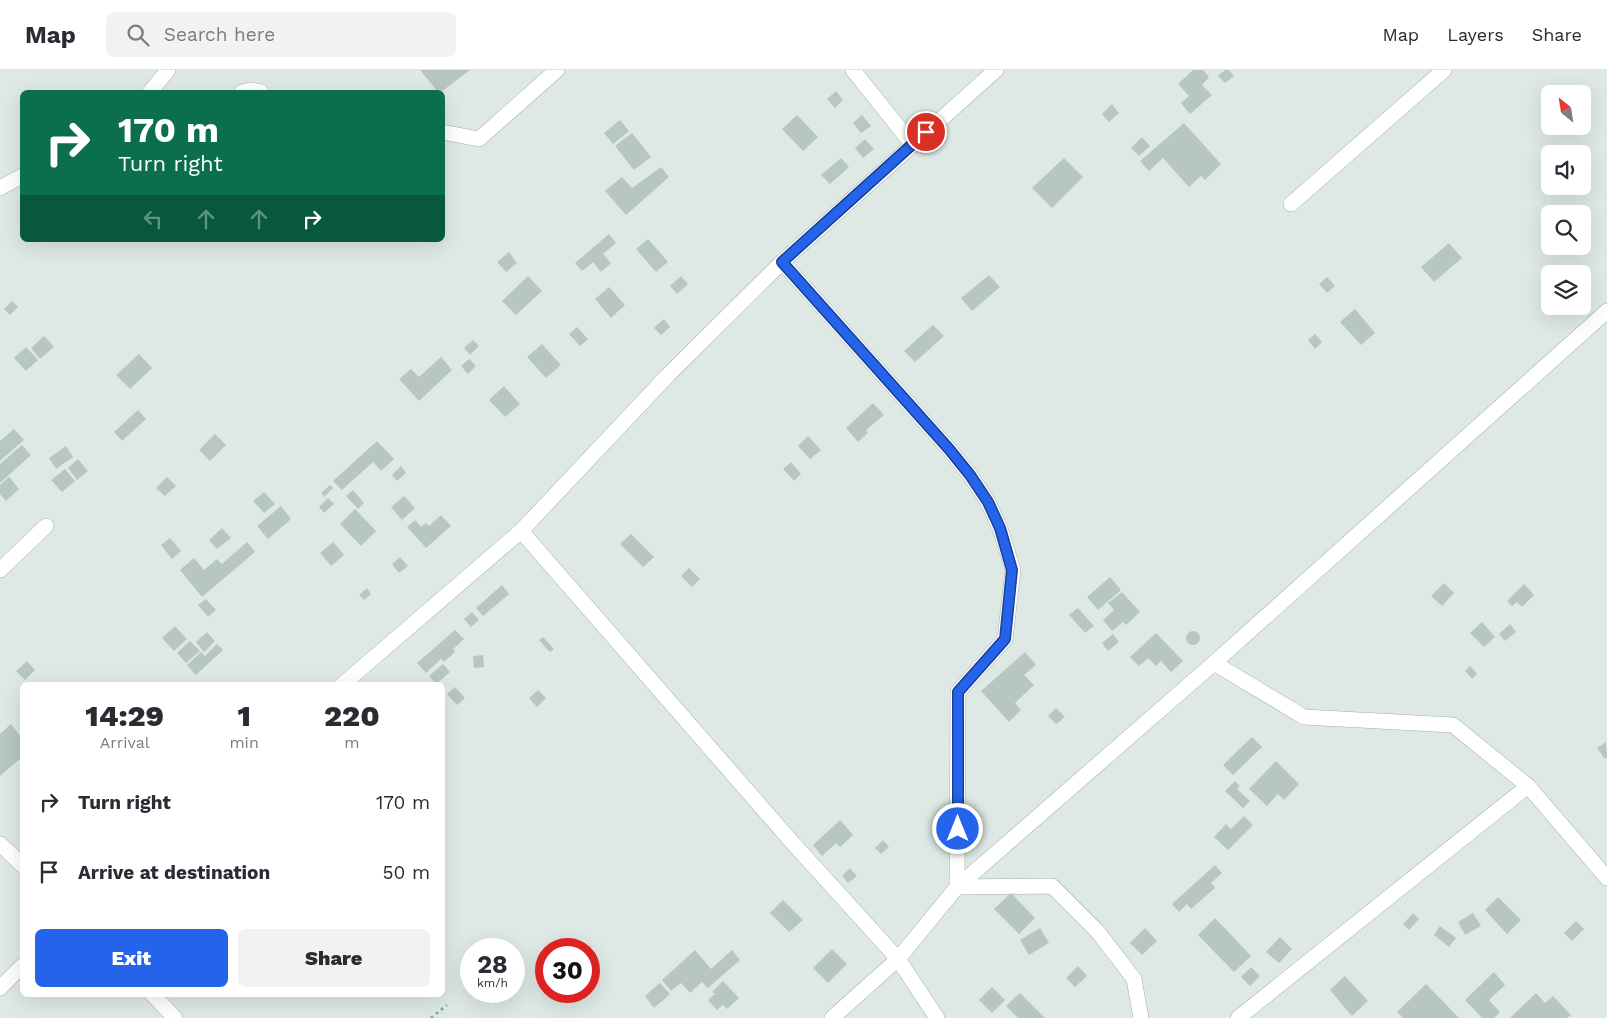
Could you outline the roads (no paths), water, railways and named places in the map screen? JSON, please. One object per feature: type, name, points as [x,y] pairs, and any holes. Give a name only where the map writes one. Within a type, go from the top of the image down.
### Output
[{"type":"street","points":[[152,90],[168,70]]},
{"type":"street","points":[[445,133],[479,139],[557,70]]},
{"type":"street","points":[[853,70],[912,144]]},
{"type":"street","points":[[345,682],[521,531],[669,374],[782,262],[996,70]]},
{"type":"street","points":[[1291,204],[1444,70]]},
{"type":"street","points":[[0,188],[20,177]]},
{"type":"street","points":[[782,262],[918,413],[970,475],[988,502],[1000,528],[1012,570],[1005,639],[958,692],[957,887]]},
{"type":"street","points":[[832,1018],[898,959],[957,887],[1214,663],[1607,312]]},
{"type":"street","points":[[0,570],[46,526]]},
{"type":"street","points":[[521,531],[791,841],[898,959],[937,1018]]},
{"type":"street","points":[[1214,663],[1304,717],[1453,725],[1528,786],[1607,878]]},
{"type":"street","points":[[1238,1018],[1528,786]]},
{"type":"street","points":[[0,844],[20,863]]},
{"type":"street","points":[[957,887],[1052,886],[1098,932],[1134,979],[1141,1018]]},
{"type":"street","points":[[0,988],[20,968]]},
{"type":"street","points":[[156,997],[176,1018]]}]
